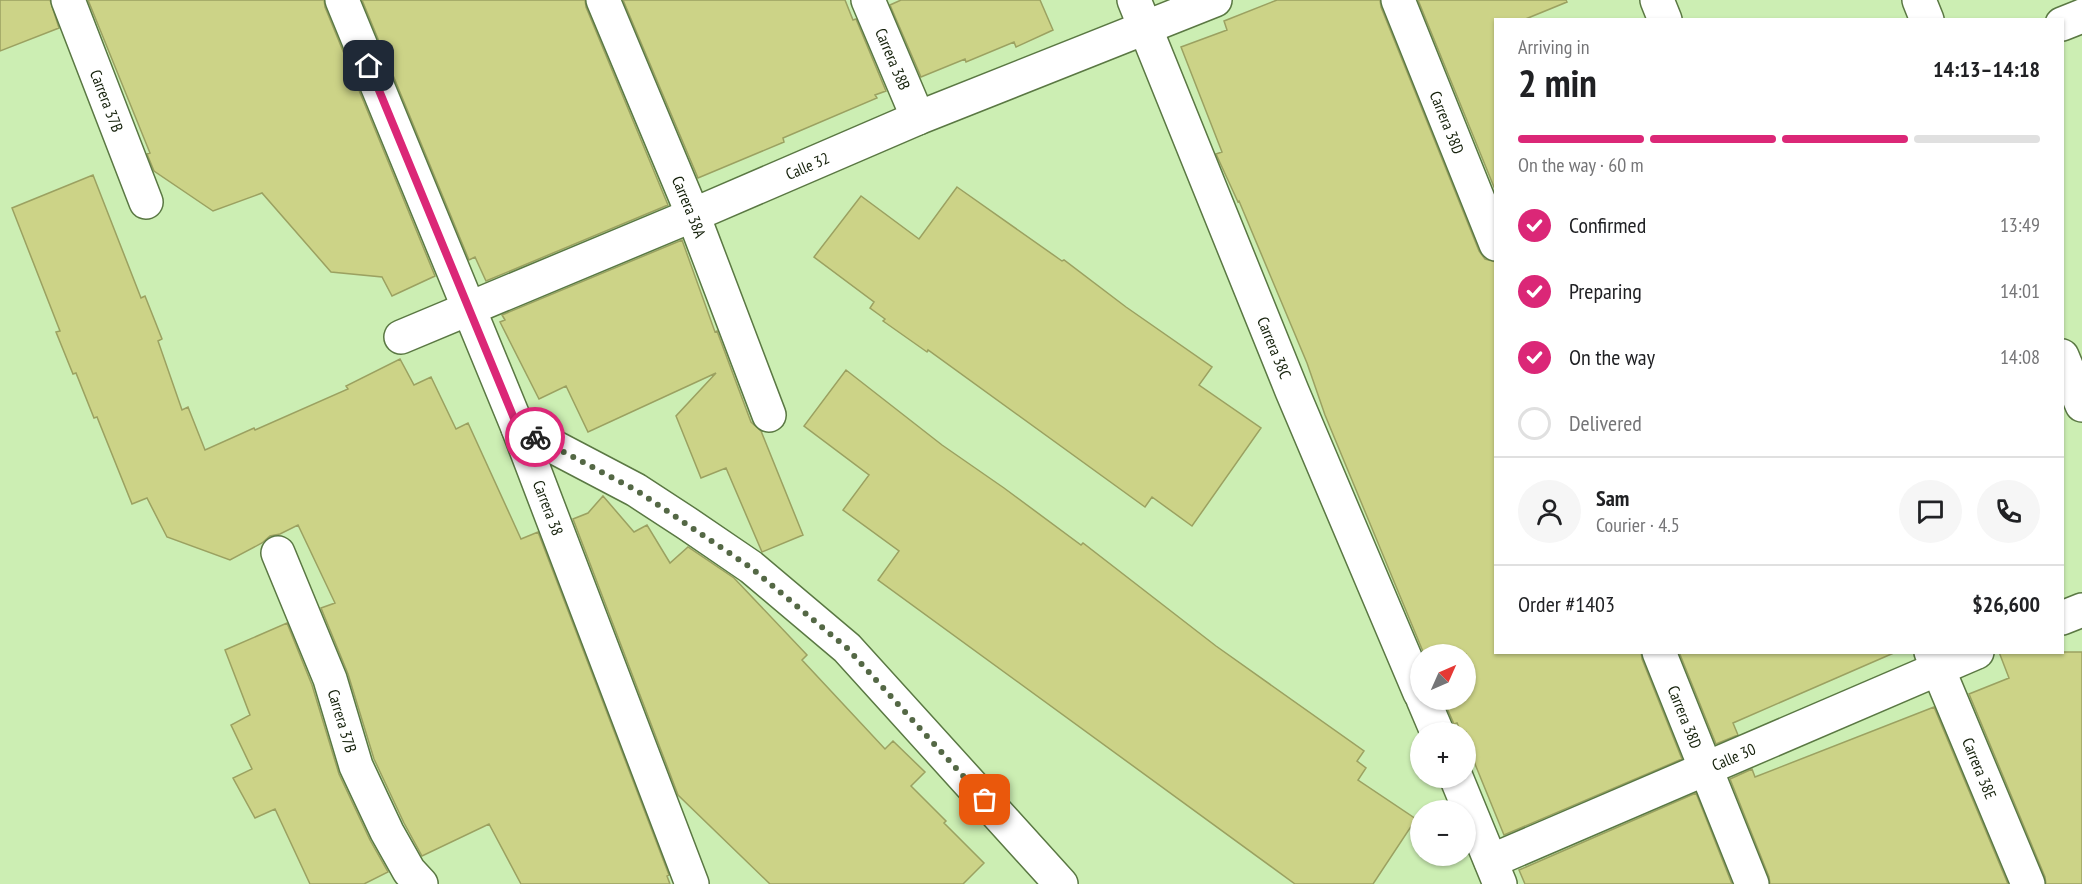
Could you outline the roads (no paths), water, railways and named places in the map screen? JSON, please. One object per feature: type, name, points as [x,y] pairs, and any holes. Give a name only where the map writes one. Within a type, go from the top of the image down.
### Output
[{"type":"street","name":"Carrera 37B","points":[[68,0],[146,202]]},
{"type":"street","name":"Carrera 38","points":[[342,0],[518,428],[692,884]]},
{"type":"street","name":"Carrera 38A","points":[[603,0],[693,216],[769,415]]},
{"type":"street","name":"Carrera 38B","points":[[868,0],[918,118]]},
{"type":"street","name":"Calle 32","points":[[401,338],[693,216],[918,118],[1140,15],[1215,0]]},
{"type":"street","name":"Carrera 38D","points":[[1398,0],[1494,239]]},
{"type":"street","points":[[1657,0],[1664,18]]},
{"type":"street","points":[[1919,0],[1927,18]]},
{"type":"street","name":"Carrera 38C","points":[[1140,15],[1292,392],[1410,669]]},
{"type":"street","points":[[2064,23],[2082,16]]},
{"type":"street","points":[[2064,361],[2082,405]]},
{"type":"street","points":[[518,428],[636,490],[679,518],[750,567],[847,648],[1061,884]]},
{"type":"street","name":"Carrera 37B","points":[[278,553],[330,679],[356,766],[387,832],[420,884]]},
{"type":"street","points":[[2064,617],[2082,610]]},
{"type":"street","name":"Carrera 38D","points":[[1660,654],[1752,884]]},
{"type":"street","name":"Calle 30","points":[[1496,872],[1705,768],[1934,661],[1967,654]]},
{"type":"street","name":"Carrera 38E","points":[[1934,661],[2028,884]]},
{"type":"street","points":[[1461,788],[1496,872]]}]
